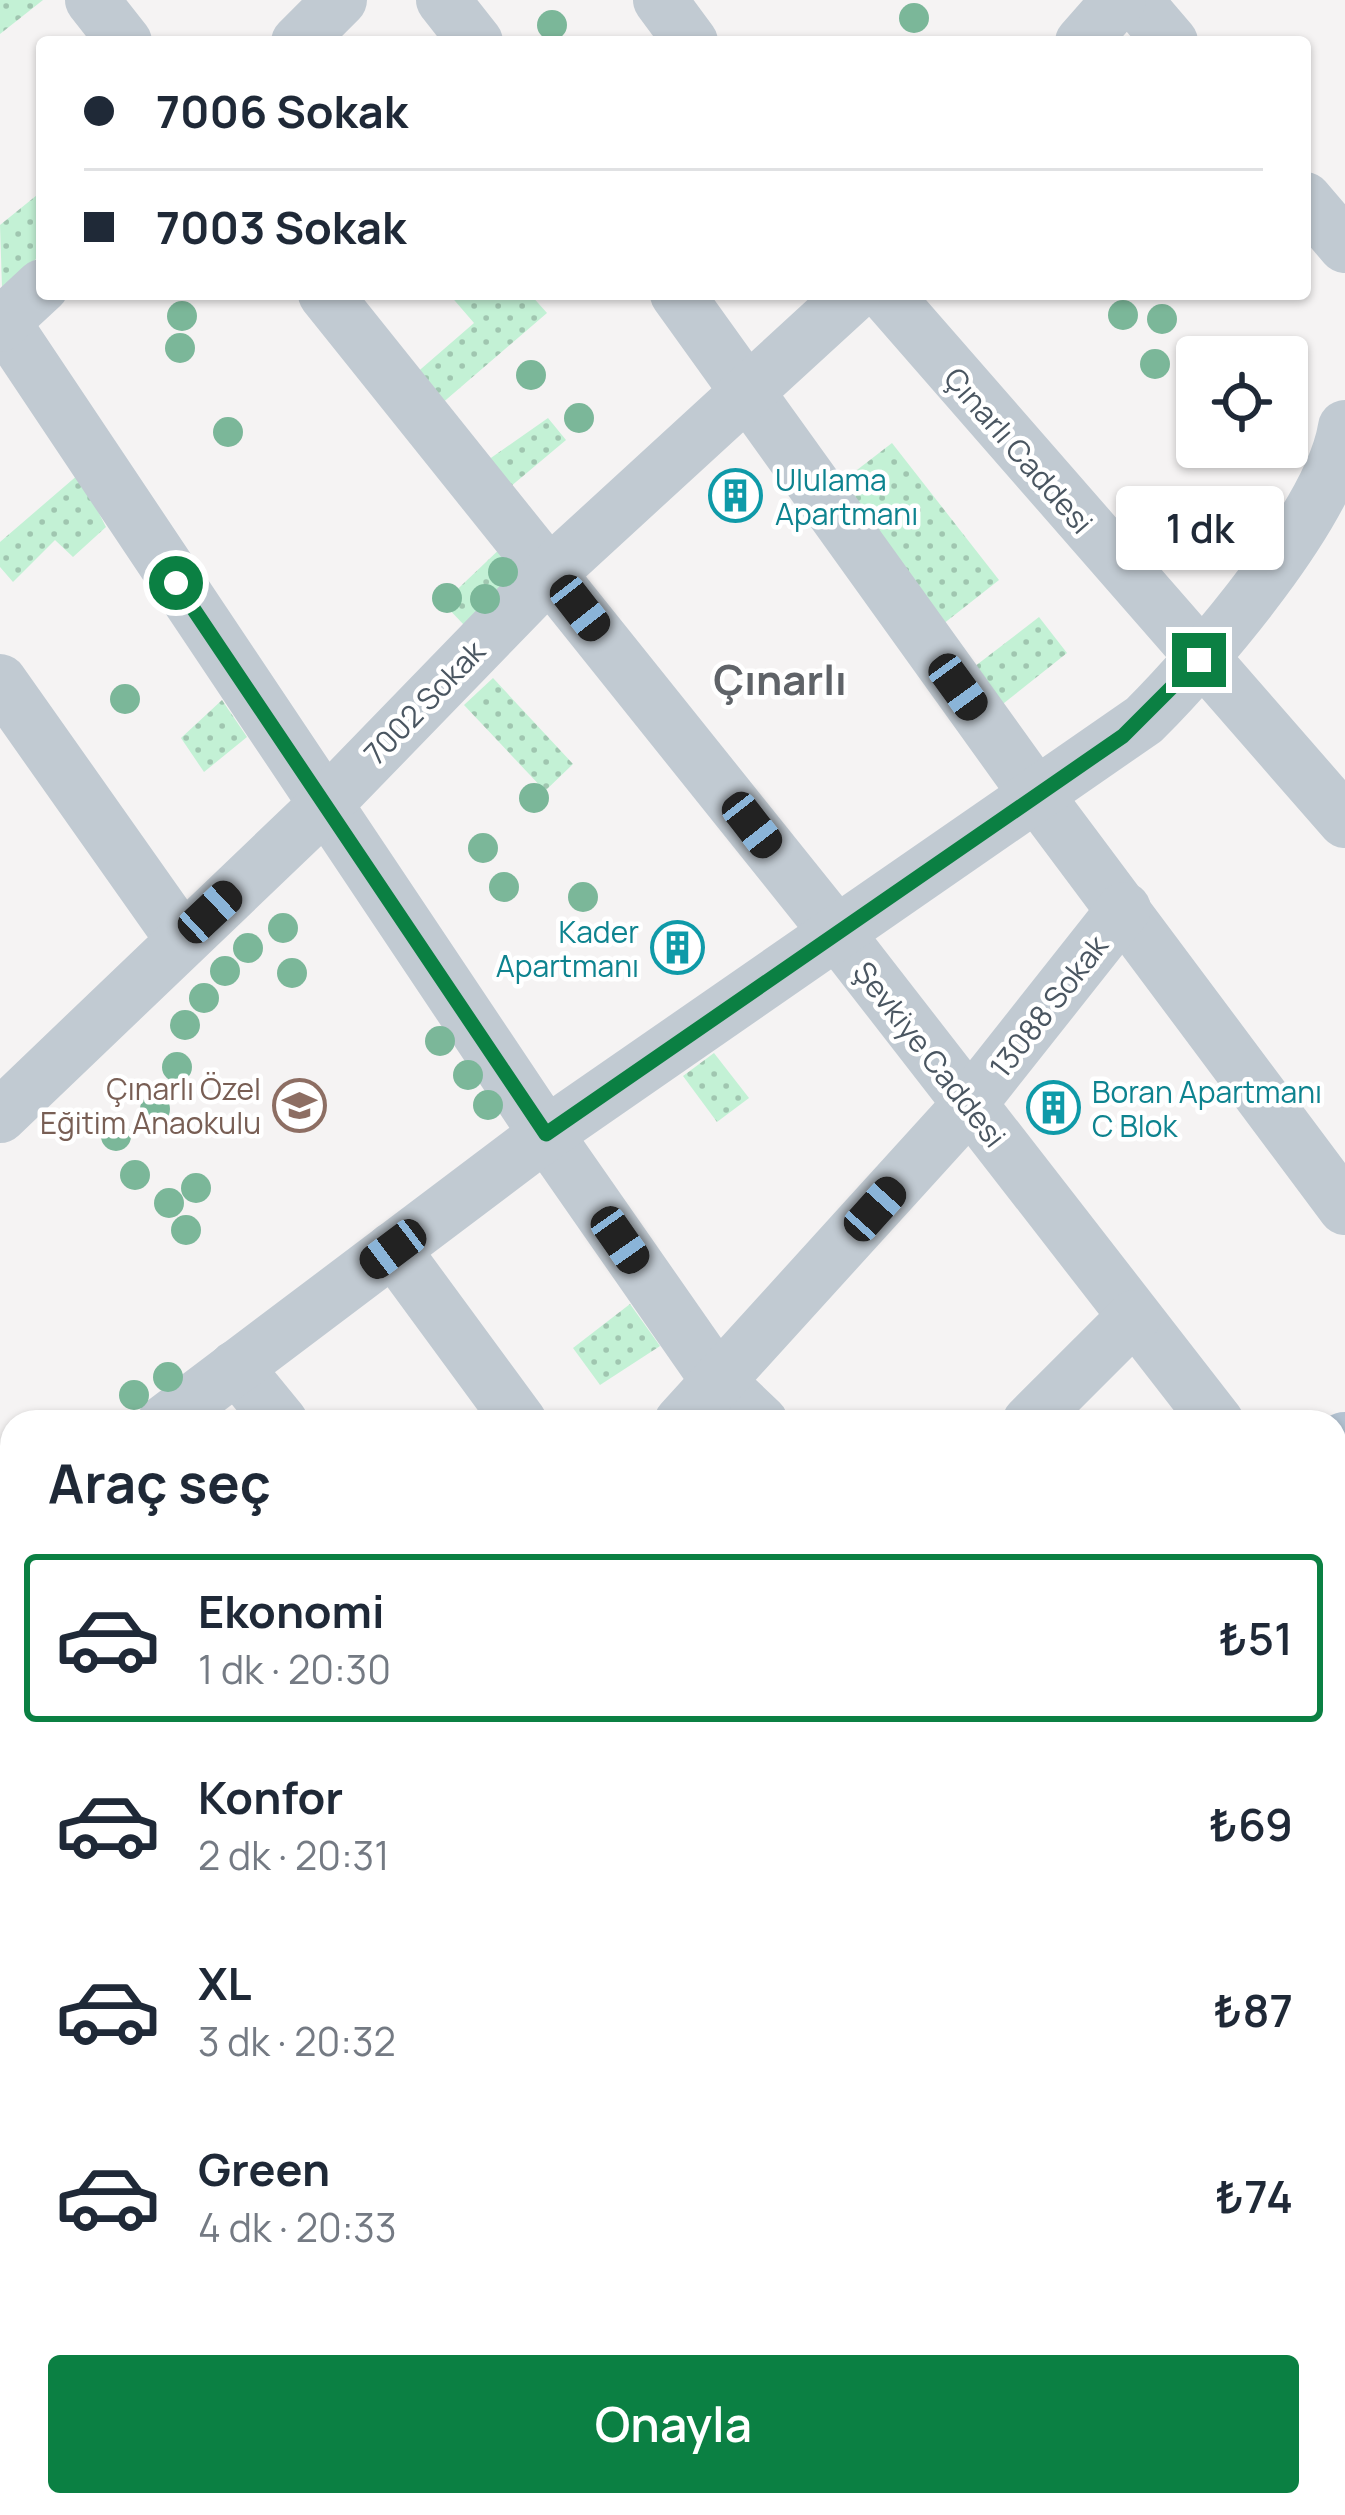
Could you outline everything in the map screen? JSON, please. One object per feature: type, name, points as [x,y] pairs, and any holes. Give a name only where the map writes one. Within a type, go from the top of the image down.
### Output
[{"type":"street","points":[[92,0],[119,36]]},
{"type":"street","points":[[443,0],[471,36]]},
{"type":"street","points":[[1087,36],[1119,0]]},
{"type":"street","points":[[1135,0],[1166,36]]},
{"type":"street","points":[[1311,206],[1345,246]]},
{"type":"street","name":"Şevkiye Caddesi","points":[[331,300],[837,933],[1208,1410]]},
{"type":"street","points":[[681,300],[1037,797],[1345,1208]]},
{"type":"street","name":"7002 Sokak","points":[[4,1101],[324,806],[551,572],[847,300]]},
{"type":"street","name":"Çınarlı Caddesi","points":[[890,300],[1199,660],[1345,821]]},
{"type":"street","points":[[11,313],[324,806],[718,1381],[748,1410]]},
{"type":"street","points":[[180,1410],[546,1134],[1144,720],[1199,660],[1313,506],[1344,440]]},
{"type":"street","points":[[0,681],[182,938]]},
{"type":"street","name":"13088 Sokak","points":[[692,1410],[969,1105],[1124,909]]},
{"type":"street","points":[[393,1249],[511,1410]]},
{"type":"street","points":[[1042,1410],[1134,1317]]},
{"type":"street","points":[[236,1367],[271,1410]]},
{"type":"green space","points":[[0,0],[43,0],[0,34]]},
{"type":"green space","points":[[36,196],[36,259],[2,287],[0,225]]},
{"type":"green space","points":[[454,300],[535,300],[547,313],[440,405],[414,375],[474,323]]},
{"type":"green space","points":[[548,418],[566,440],[510,487],[488,460]]},
{"type":"green space","points":[[892,443],[999,580],[938,628],[831,490]]},
{"type":"green space","points":[[79,474],[106,527],[73,557],[55,540],[13,582],[0,567],[0,542]]},
{"type":"green space","points":[[506,543],[528,566],[465,626],[443,603]]},
{"type":"green space","points":[[1039,617],[1067,653],[999,707],[970,670]]},
{"type":"green space","points":[[493,678],[573,764],[545,791],[464,705]]},
{"type":"green space","points":[[222,700],[247,737],[204,772],[181,738]]},
{"type":"green space","points":[[714,1053],[749,1098],[717,1122],[683,1076]]},
{"type":"green space","points":[[630,1304],[660,1346],[600,1385],[573,1348]]},
{"type":"place","name":"Ululama Apartmanı","points":[[736,496]]},
{"type":"place","name":"Kader Apartmanı","points":[[678,948]]},
{"type":"place","name":"Çınarlı Özel Eğitim Anaokulu","points":[[300,1105]]},
{"type":"place","name":"Boran Apartmanı C Blok","points":[[1053,1108]]},
{"type":"district","name":"Çınarlı","points":[[780,679]]},
{"type":"route","points":[[176,583],[546,1134],[1123,736],[1199,660]]}]
